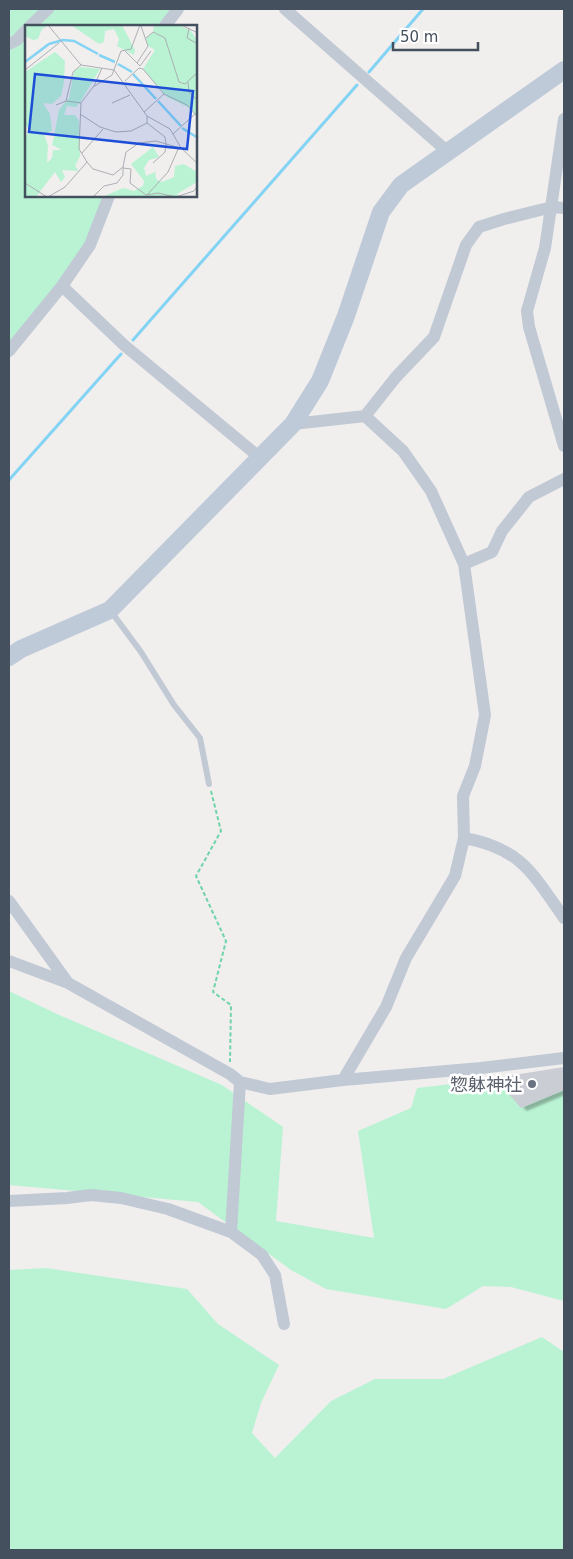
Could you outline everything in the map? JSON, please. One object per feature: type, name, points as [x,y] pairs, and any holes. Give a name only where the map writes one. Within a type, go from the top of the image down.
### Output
[{"type":"street","points":[[31,25],[48,9]]},
{"type":"street","points":[[166,25],[178,9]]},
{"type":"street","points":[[285,9],[448,152]]},
{"type":"street","points":[[11,44],[25,31]]},
{"type":"street","points":[[9,658],[21,649],[110,610],[293,424],[320,381],[346,316],[381,212],[401,185],[564,70]]},
{"type":"street","points":[[564,119],[558,208],[527,311],[529,327],[564,446]]},
{"type":"street","points":[[9,351],[62,286],[90,245],[108,198]]},
{"type":"street","points":[[293,424],[365,416],[396,377],[434,337],[466,244],[480,227],[504,219],[558,208]]},
{"type":"street","points":[[62,286],[124,345],[259,457]]},
{"type":"street","points":[[344,1080],[386,1007],[406,958],[455,876],[464,838],[463,796],[475,766],[485,715],[464,564],[431,491],[402,451],[365,416]]},
{"type":"street","points":[[464,564],[492,552],[502,531],[529,497],[564,479]]},
{"type":"street","points":[[464,838],[485,842],[516,858],[532,873],[564,918]]},
{"type":"street","points":[[9,901],[68,983]]},
{"type":"street","points":[[9,961],[68,983],[235,1078],[270,1089],[564,1058]]},
{"type":"street","points":[[231,1232],[235,1078]]},
{"type":"street","points":[[9,1201],[91,1195],[122,1198],[168,1209],[231,1232],[262,1255],[276,1274],[284,1324]]},
{"type":"lane","points":[[110,610],[141,652],[174,705],[200,738],[209,784]]},
{"type":"path","points":[[209,784],[220,832],[196,876],[226,941],[213,992],[231,1005],[235,1078]]},
{"type":"green space","points":[[9,9],[178,9],[166,25],[25,25],[25,198],[108,198],[90,245],[9,351]]},
{"type":"green space","points":[[9,991],[57,1014],[222,1085],[283,1127],[276,1221],[374,1238],[358,1131],[411,1108],[417,1088],[564,1071],[564,1301],[511,1287],[483,1286],[446,1309],[326,1289],[291,1270],[198,1202],[9,1185]]},
{"type":"green space","points":[[46,1268],[187,1289],[218,1324],[279,1365],[261,1403],[252,1433],[275,1458],[331,1401],[375,1379],[443,1379],[542,1337],[564,1352],[564,1550],[9,1550],[9,1270]]},
{"type":"building","name":"惣躰神社","points":[[564,1067],[564,1090],[521,1108],[495,1078]]},
{"type":"waterway","points":[[369,72],[423,9]]},
{"type":"waterway","points":[[133,340],[357,85]]},
{"type":"waterway","points":[[9,480],[121,354]]},
{"type":"place","name":"惣躰神社","points":[[532,1084]]}]
